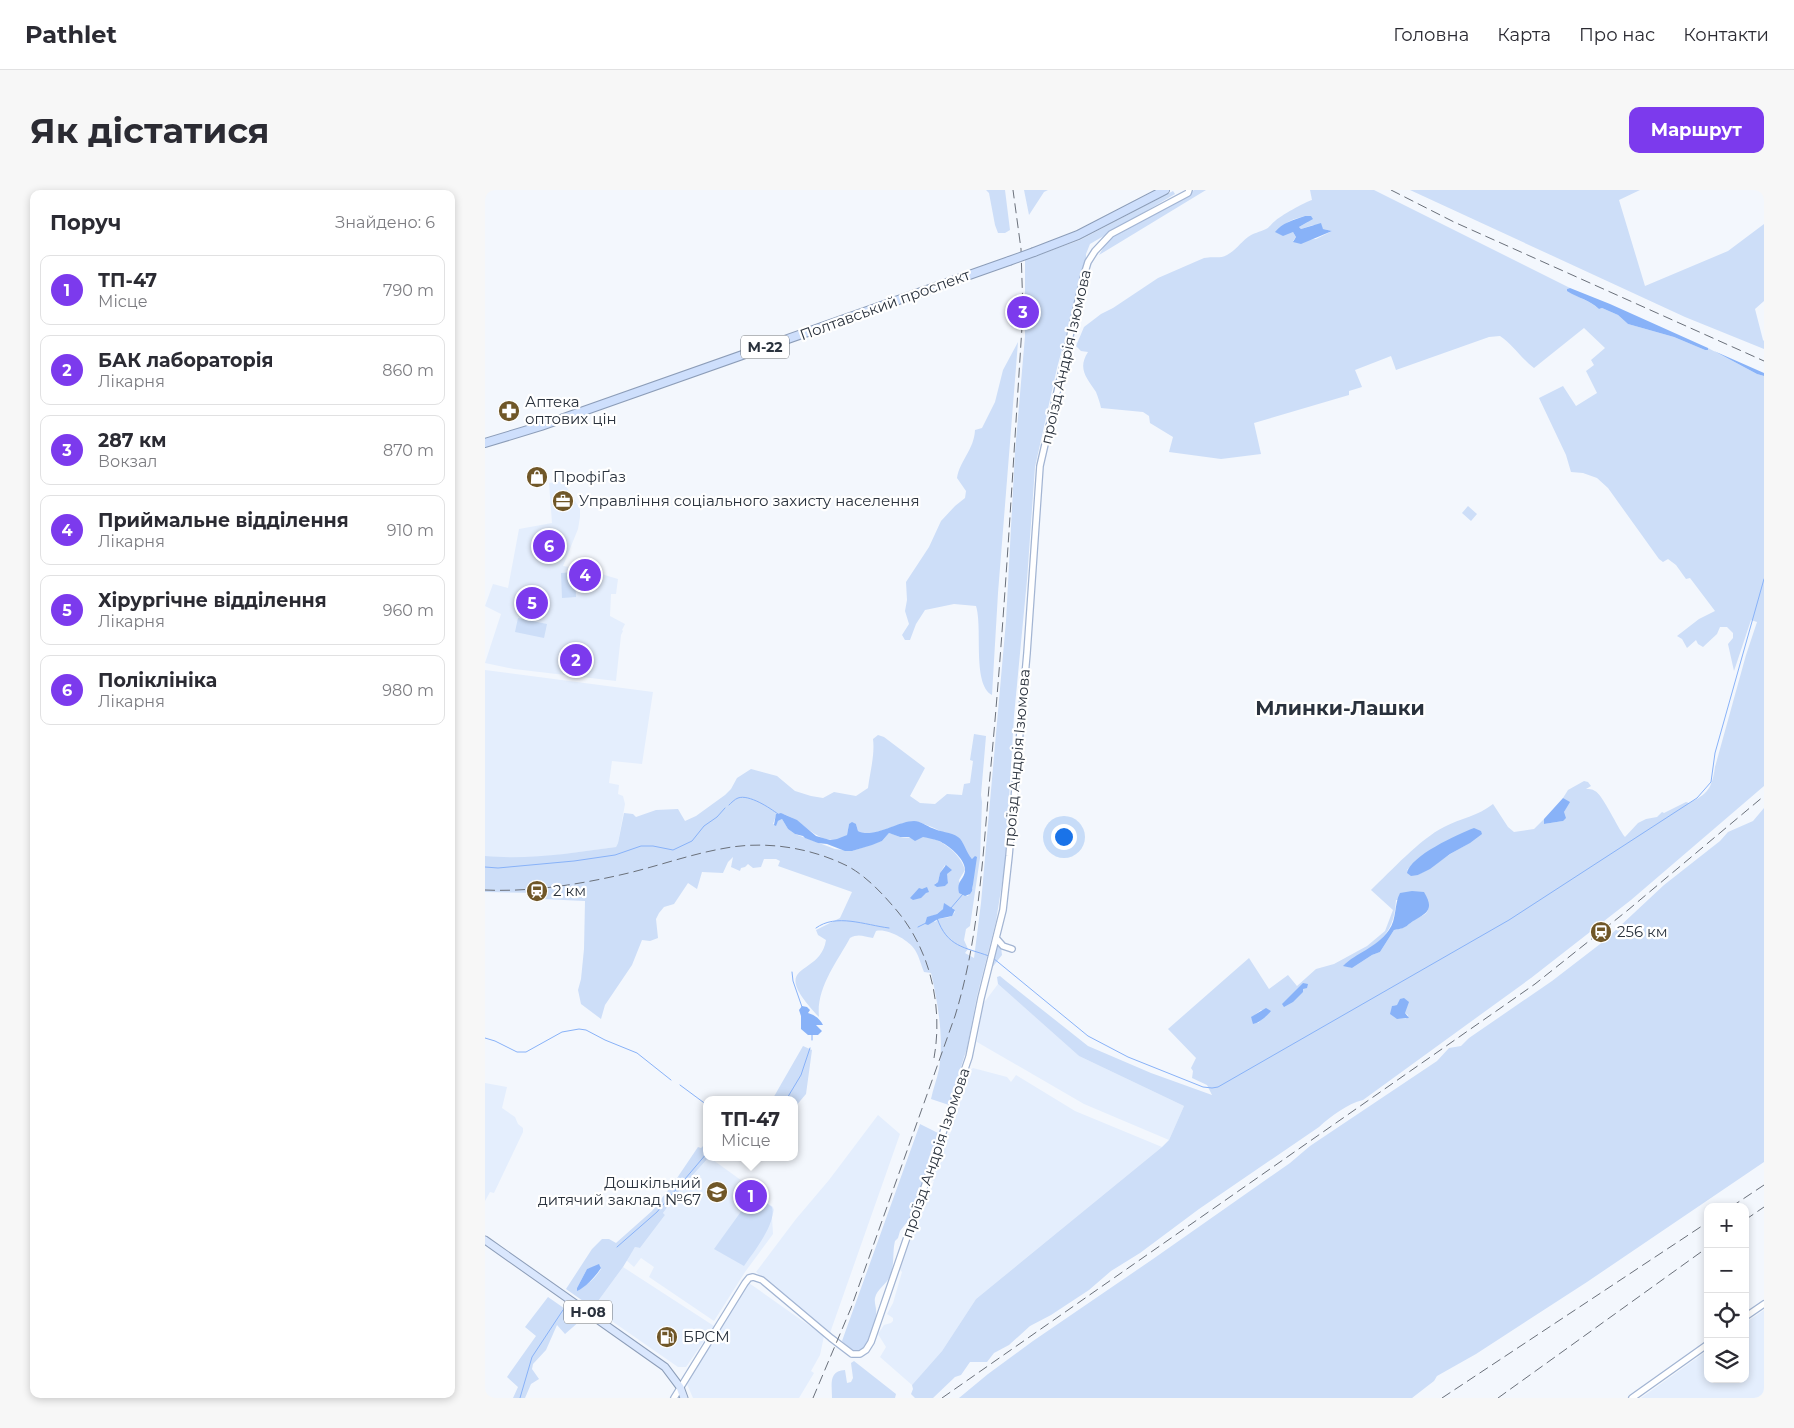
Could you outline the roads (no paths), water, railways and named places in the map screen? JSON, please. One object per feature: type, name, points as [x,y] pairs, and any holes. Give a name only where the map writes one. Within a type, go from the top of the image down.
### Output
[{"type":"highway","name":"Полтавський проспект","points":[[485,443],[541,426],[1034,252],[1078,235],[1165,190]]},
{"type":"main road","name":"Н-08","points":[[487,1242],[665,1367],[680,1387],[684,1398]]},
{"type":"street","name":"проїзд Андрія Ізюмова","points":[[680,1387],[749,1278],[753,1277],[762,1280],[853,1354],[860,1354],[866,1350],[890,1288],[969,1056],[988,966],[1003,910],[1027,653],[1040,466],[1084,275],[1101,242],[1111,234],[1188,193],[1189,190]]},
{"type":"street","points":[[995,938],[1003,946],[1012,949]]},
{"type":"street","points":[[1749,1314],[1764,1304]]},
{"type":"street","points":[[1632,1398],[1704,1347]]},
{"type":"street","points":[[674,1398],[680,1387]]},
{"type":"water","points":[[1305,216],[1311,216],[1313,219],[1299,227],[1301,229],[1321,223],[1323,229],[1332,231],[1301,244],[1293,242],[1296,237],[1293,232],[1283,236],[1275,232],[1284,224]]},
{"type":"water","points":[[1570,288],[1708,348],[1708,350],[1674,337],[1628,324],[1618,315],[1602,308],[1599,309],[1592,303],[1567,291]]},
{"type":"water","points":[[1714,351],[1764,373],[1764,376],[1757,374]]},
{"type":"water","points":[[1563,798],[1570,802],[1564,812],[1566,818],[1563,821],[1544,824],[1544,819]]},
{"type":"water","points":[[781,813],[797,820],[816,836],[830,840],[847,835],[849,824],[852,822],[856,824],[858,831],[864,833],[871,833],[914,821],[952,834],[960,839],[972,859],[975,856],[977,857],[972,891],[965,896],[959,893],[959,883],[964,874],[965,866],[956,853],[939,841],[923,837],[915,841],[909,837],[900,837],[889,833],[882,841],[852,851],[845,851],[795,834],[788,829],[782,819],[778,821],[776,826],[774,825],[776,814]]},
{"type":"water","points":[[1474,828],[1481,831],[1482,834],[1470,843],[1418,875],[1411,876],[1407,873],[1410,866],[1425,853],[1447,840]]},
{"type":"water","points":[[946,865],[952,870],[947,874],[948,883],[945,886],[937,887],[934,885],[938,882],[940,873]]},
{"type":"water","points":[[927,887],[929,892],[921,898],[913,900],[910,898],[919,888]]},
{"type":"water","points":[[1424,892],[1429,902],[1427,912],[1404,928],[1394,930],[1380,952],[1352,968],[1343,966],[1384,936],[1392,926],[1400,893]]},
{"type":"water","points":[[944,903],[955,910],[952,916],[938,919],[928,925],[925,924],[927,917],[937,914],[943,909]]},
{"type":"water","points":[[1303,983],[1308,984],[1307,988],[1303,989],[1303,992],[1293,1002],[1284,1007],[1282,1004]]},
{"type":"water","points":[[1404,998],[1409,1002],[1405,1013],[1409,1018],[1397,1019],[1390,1014],[1392,1006],[1397,1005],[1400,999]]},
{"type":"water","points":[[802,1006],[807,1007],[810,1010],[808,1013],[817,1018],[823,1025],[816,1025],[822,1031],[818,1035],[808,1035],[801,1029],[799,1010]]},
{"type":"water","points":[[1266,1008],[1271,1011],[1263,1019],[1253,1024],[1251,1017]]},
{"type":"water","points":[[599,1264],[601,1268],[596,1275],[577,1291],[587,1269]]},
{"type":"waterway","points":[[993,958],[1088,1036],[1128,1057],[1203,1087],[1218,1087],[1509,920],[1697,798],[1711,782],[1715,753],[1764,579]]},
{"type":"waterway","points":[[729,805],[734,800],[743,797],[759,802],[778,814]]},
{"type":"waterway","points":[[485,867],[498,868],[574,861],[615,855],[641,846],[673,850],[692,841],[704,826],[717,817],[725,808]]},
{"type":"waterway","points":[[951,908],[963,894]]},
{"type":"waterway","points":[[937,918],[941,928],[951,940],[964,948],[989,956]]},
{"type":"waterway","points":[[816,928],[832,921],[851,921],[889,928]]},
{"type":"waterway","points":[[918,927],[926,923]]},
{"type":"waterway","points":[[792,972],[793,981],[802,1007]]},
{"type":"waterway","points":[[485,1038],[517,1052],[526,1052],[562,1032],[579,1029],[586,1030],[637,1053],[671,1080]]},
{"type":"waterway","points":[[812,1034],[812,1040]]},
{"type":"waterway","points":[[788,1096],[801,1075],[810,1048]]},
{"type":"waterway","points":[[680,1085],[703,1102]]},
{"type":"waterway","points":[[617,1247],[657,1212],[703,1158]]},
{"type":"waterway","points":[[520,1398],[532,1357],[563,1310]]},
{"type":"railway","points":[[813,1398],[851,1308],[955,1016],[970,954],[983,860],[1001,652],[1023,312],[1021,249],[1013,190]]},
{"type":"railway","points":[[1391,190],[1454,222],[1764,361]]},
{"type":"railway","points":[[942,1398],[1535,984],[1628,910],[1764,796]]},
{"type":"railway","points":[[485,890],[536,889],[587,882],[699,854],[740,846],[770,845],[799,849],[828,857],[849,867],[872,884],[898,912],[919,945],[932,981],[935,1000],[937,1020],[934,1058]]},
{"type":"railway","points":[[1737,1203],[1764,1185]]},
{"type":"railway","points":[[1749,1217],[1764,1207]]},
{"type":"railway","points":[[1442,1398],[1704,1225]]},
{"type":"railway","points":[[1498,1398],[1707,1248]]},
{"type":"place","name":"287 км","points":[[1023,312]]},
{"type":"place","name":"Аптека оптових цін","points":[[509,411]]},
{"type":"place","name":"ПрофіҐаз","points":[[537,477]]},
{"type":"place","name":"Управління соціального захисту населення","points":[[563,501]]},
{"type":"place","name":"Поліклініка","points":[[549,546]]},
{"type":"place","name":"Приймальне відділення","points":[[585,575]]},
{"type":"place","name":"Хірургічне відділення","points":[[532,603]]},
{"type":"place","name":"БАК лабораторія","points":[[576,660]]},
{"type":"place","name":"2 км","points":[[537,891]]},
{"type":"place","name":"256 км","points":[[1601,932]]},
{"type":"place","name":"Дошкільний дитячий заклад №67","points":[[717,1192]]},
{"type":"place","name":"ТП-47","points":[[751,1196]]},
{"type":"place","name":"БРСМ","points":[[667,1337]]},
{"type":"district","name":"Млинки-Лашки","points":[[1340,708]]}]
